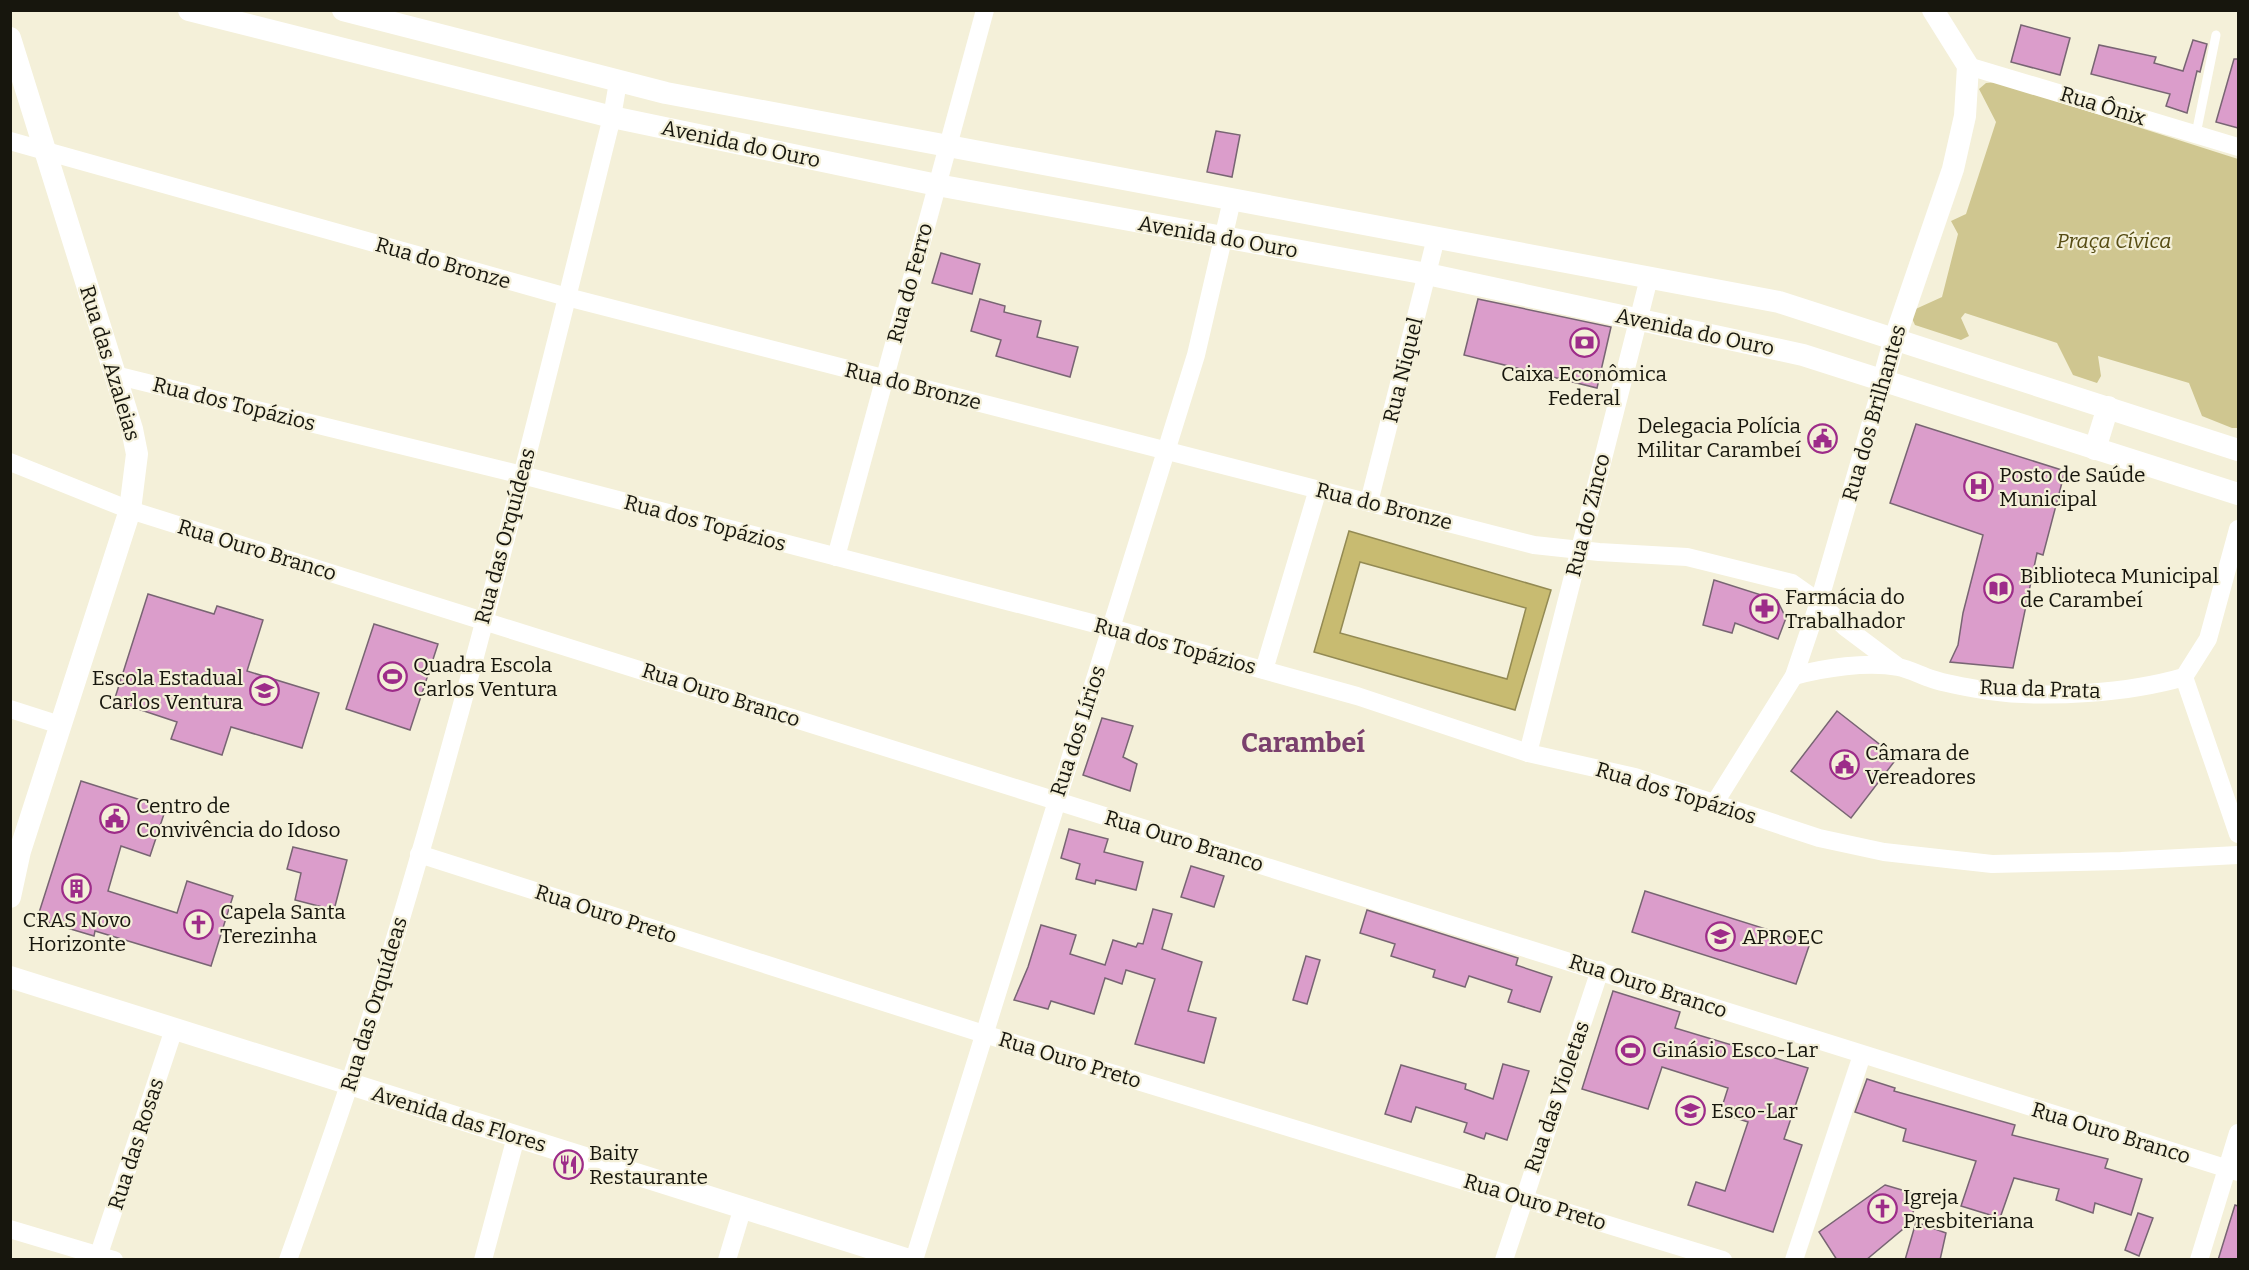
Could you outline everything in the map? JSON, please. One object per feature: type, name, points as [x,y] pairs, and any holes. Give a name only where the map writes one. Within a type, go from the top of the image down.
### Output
[{"type":"street","name":"Avenida do Ouro","points":[[189,10],[612,117],[937,185],[1427,274],[1803,356],[2238,494]]},
{"type":"street","name":"Avenida do Ouro","points":[[343,10],[618,82],[1779,302],[2238,450]]},
{"type":"street","name":"Rua do Ferro","points":[[836,556],[883,379],[950,146],[985,10]]},
{"type":"street","points":[[1933,10],[1968,66]]},
{"type":"street","name":"Rua das Azaleias","points":[[10,38],[132,429],[137,454],[130,510],[20,851],[10,897]]},
{"type":"street","name":"Rua Ônix","points":[[1968,66],[2238,147]]},
{"type":"street","name":"Rua dos Brilhantes","points":[[1714,804],[1794,676],[1819,602],[1894,338],[1953,169],[1965,116],[1968,66]]},
{"type":"street","name":"Rua das Orquídeas","points":[[288,1260],[349,1085],[419,854],[522,475],[612,117],[618,82]]},
{"type":"street","name":"Rua do Bronze","points":[[10,141],[567,297],[1534,545],[1687,557],[1792,583],[1819,602]]},
{"type":"street","name":"Rua dos Lírios","points":[[914,1260],[1196,356],[1232,200]]},
{"type":"street","name":"Rua Niquel","points":[[1369,502],[1436,238]]},
{"type":"street","name":"Rua do Zinco","points":[[1528,753],[1649,278]]},
{"type":"street","name":"Rua dos Topázios","points":[[115,375],[522,475],[1111,628],[1357,696],[1528,753],[1635,777],[1819,838],[1884,852],[1992,864],[2238,855]]},
{"type":"street","points":[[2096,449],[2108,407]]},
{"type":"street","name":"Rua Ouro Branco","points":[[10,462],[130,510],[1600,970],[2233,1171]]},
{"type":"street","points":[[1264,670],[1318,489]]},
{"type":"street","points":[[2238,529],[2208,639],[2184,677],[2238,834]]},
{"type":"street","name":"Rua da Prata","points":[[1819,602],[1845,627],[1897,666],[1934,680],[1992,691],[2033,693],[2117,691],[2154,686],[2184,677]]},
{"type":"street","name":"Rua da Prata","points":[[1794,676],[1838,666],[1897,666]]},
{"type":"street","points":[[10,709],[60,725]]},
{"type":"street","name":"Rua Ouro Preto","points":[[419,854],[984,1034],[1723,1260]]},
{"type":"street","name":"Rua das Violetas","points":[[1504,1260],[1600,970]]},
{"type":"street","name":"Avenida das Flores","points":[[10,977],[909,1260]]},
{"type":"street","name":"Rua das Rosas","points":[[103,1258],[174,1029]]},
{"type":"street","points":[[1794,1260],[1862,1055]]},
{"type":"street","points":[[2199,1260],[2233,1171],[2238,1132]]},
{"type":"street","points":[[483,1260],[516,1137]]},
{"type":"street","points":[[727,1260],[743,1207]]},
{"type":"street","points":[[10,1229],[103,1258]]},
{"type":"lane","points":[[2196,134],[2216,35]]},
{"type":"green space","name":"Praça Cívica","points":[[1997,82],[2238,159],[2238,428],[2232,428],[2202,416],[2189,383],[2098,356],[2101,376],[2097,383],[2073,375],[2057,343],[1965,313],[1961,318],[1969,336],[1961,340],[1915,325],[1909,312],[1942,297],[1958,234],[1951,221],[1966,214],[1996,122],[1979,89],[1986,83]]},
{"type":"shaded area","points":[[1349,531],[1551,590],[1515,710],[1314,652]],"holes":[[[1360,562],[1526,608],[1507,679],[1340,633]]]},
{"type":"building","points":[[2021,25],[2070,38],[2060,75],[2011,62]]},
{"type":"building","points":[[2193,40],[2207,44],[2200,72],[2197,71],[2187,113],[2166,106],[2170,94],[2091,74],[2099,45],[2156,57],[2154,63],[2183,71]]},
{"type":"building","points":[[2234,59],[2238,59],[2238,128],[2216,122]]},
{"type":"building","points":[[1216,131],[1240,135],[1232,177],[1207,172]]},
{"type":"building","points":[[941,253],[980,264],[972,294],[932,283]]},
{"type":"building","points":[[980,299],[1005,306],[1004,312],[1041,321],[1037,337],[1078,347],[1070,377],[996,356],[1001,340],[971,331]]},
{"type":"building","points":[[1478,299],[1611,327],[1597,388],[1464,355]]},
{"type":"building","name":"Posto de Saúde Municipal","points":[[1916,424],[2065,471],[2043,555],[2037,553],[2013,668],[1950,662],[1958,645],[1963,613],[1983,535],[1890,503]]},
{"type":"building","points":[[1714,580],[1777,600],[1786,618],[1778,639],[1735,623],[1732,633],[1703,625]]},
{"type":"building","points":[[148,594],[214,614],[217,606],[263,620],[247,671],[319,693],[302,748],[231,727],[222,755],[171,739],[177,722],[114,701]]},
{"type":"building","name":"Quadra Escola Carlos Ventura","points":[[374,624],[438,644],[410,730],[346,709]]},
{"type":"building","name":"Câmara de Vereadores","points":[[1837,711],[1897,758],[1851,818],[1791,771]]},
{"type":"building","points":[[1102,718],[1133,726],[1123,757],[1137,764],[1130,791],[1083,775]]},
{"type":"building","points":[[81,781],[166,808],[150,856],[121,846],[108,891],[177,913],[187,881],[233,896],[211,966],[95,931],[94,936],[37,919]]},
{"type":"building","points":[[1069,829],[1108,839],[1104,852],[1143,862],[1136,890],[1096,880],[1095,884],[1076,879],[1080,864],[1061,858]]},
{"type":"building","points":[[293,847],[347,860],[334,910],[295,900],[301,873],[287,869]]},
{"type":"building","points":[[1191,866],[1224,876],[1214,907],[1181,897]]},
{"type":"building","name":"APROEC","points":[[1645,891],[1810,943],[1796,984],[1632,932]]},
{"type":"building","points":[[1153,909],[1172,914],[1162,949],[1202,962],[1188,1011],[1216,1018],[1204,1063],[1135,1044],[1155,979],[1126,970],[1122,984],[1105,978],[1094,1014],[1051,1001],[1048,1009],[1014,1000],[1028,967],[1041,925],[1076,935],[1070,954],[1105,965],[1113,940],[1136,947],[1138,943],[1143,944]]},
{"type":"building","points":[[1367,910],[1518,958],[1516,965],[1552,977],[1540,1012],[1508,1002],[1512,990],[1469,976],[1465,987],[1433,977],[1435,970],[1391,956],[1395,944],[1360,933]]},
{"type":"building","points":[[1306,956],[1320,960],[1307,1004],[1293,1000]]},
{"type":"building","points":[[1613,991],[1680,1012],[1675,1028],[1808,1068],[1784,1139],[1802,1145],[1773,1232],[1688,1205],[1696,1182],[1725,1191],[1748,1122],[1720,1113],[1728,1088],[1662,1067],[1648,1109],[1582,1089]]},
{"type":"building","points":[[1503,1064],[1529,1071],[1507,1140],[1486,1133],[1484,1139],[1464,1132],[1467,1123],[1416,1107],[1411,1122],[1385,1114],[1401,1065],[1466,1084],[1465,1089],[1493,1099]]},
{"type":"building","points":[[1867,1079],[1895,1088],[1894,1091],[2015,1125],[2012,1135],[2108,1159],[2105,1168],[2142,1179],[2131,1215],[2095,1203],[2093,1213],[2056,1200],[2059,1189],[2014,1178],[2000,1218],[1961,1206],[1976,1161],[1903,1141],[1906,1129],[1855,1112]]},
{"type":"building","name":"Igreja Presbiteriana","points":[[1885,1185],[1919,1195],[1909,1224],[1866,1260],[1837,1260],[1819,1232]]},
{"type":"building","points":[[2235,1205],[2238,1206],[2238,1260],[2218,1260]]},
{"type":"building","points":[[2138,1213],[2153,1218],[2139,1256],[2125,1250]]},
{"type":"building","points":[[1916,1222],[1946,1233],[1940,1260],[1905,1260]]},
{"type":"place","name":"Caixa Econômica Federal","points":[[1584,343]]},
{"type":"place","name":"Delegacia Polícia Militar Carambeí","points":[[1822,438]]},
{"type":"place","name":"Posto de Saúde Municipal","points":[[1978,487]]},
{"type":"place","name":"Biblioteca Municipal de Carambeí","points":[[1999,588]]},
{"type":"place","name":"Farmácia do Trabalhador","points":[[1764,609]]},
{"type":"place","name":"Quadra Escola Carlos Ventura","points":[[392,677]]},
{"type":"place","name":"Escola Estadual Carlos Ventura","points":[[264,690]]},
{"type":"place","name":"Câmara de Vereadores","points":[[1844,765]]},
{"type":"place","name":"Centro de Convivência do Idoso","points":[[115,818]]},
{"type":"place","name":"CRAS Novo Horizonte","points":[[77,889]]},
{"type":"place","name":"Capela Santa Terezinha","points":[[199,924]]},
{"type":"place","name":"APROEC","points":[[1721,937]]},
{"type":"place","name":"Ginásio Esco-Lar","points":[[1631,1050]]},
{"type":"place","name":"Esco-Lar","points":[[1690,1111]]},
{"type":"place","name":"Baity Restaurante","points":[[568,1165]]},
{"type":"place","name":"Igreja Presbiteriana","points":[[1882,1209]]},
{"type":"district","name":"Carambeí","points":[[1303,743]]}]
